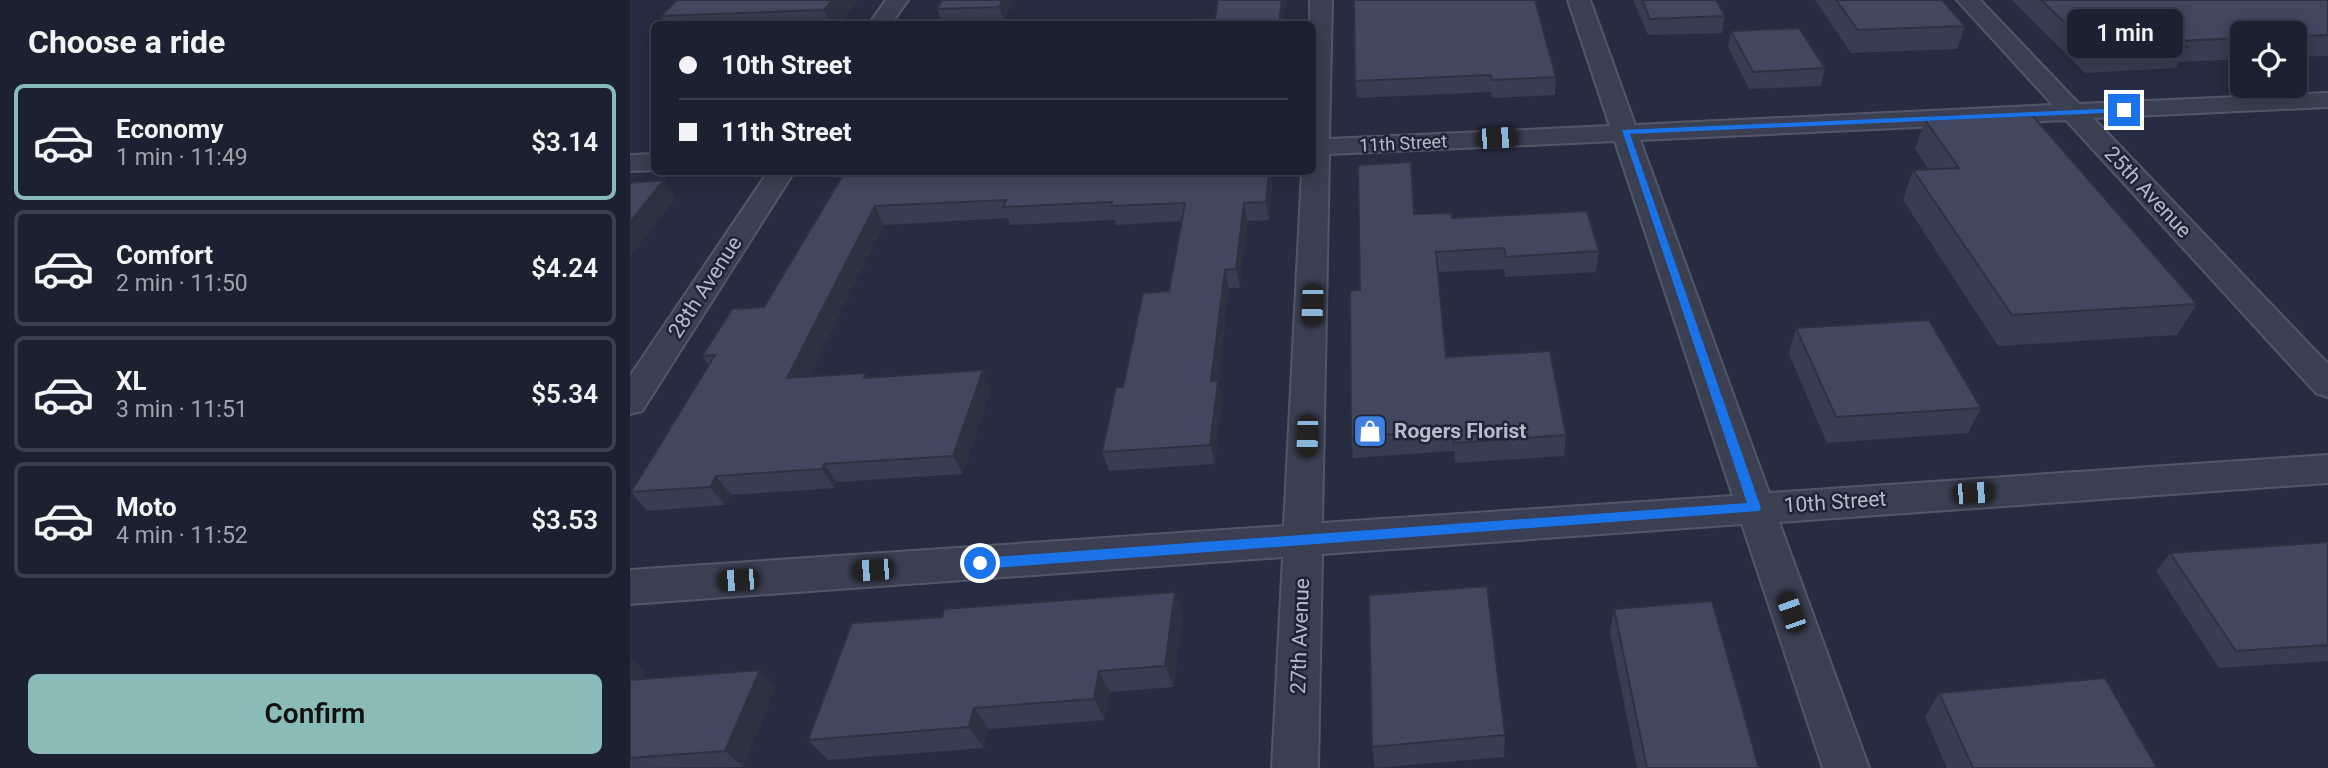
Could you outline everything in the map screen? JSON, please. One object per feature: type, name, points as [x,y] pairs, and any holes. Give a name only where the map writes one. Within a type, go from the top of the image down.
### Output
[{"type":"street","points":[[882,21],[897,0]]},
{"type":"street","name":"27th Avenue","points":[[1316,137],[1321,0]]},
{"type":"street","points":[[1579,0],[1846,768]]},
{"type":"street","name":"25th Avenue","points":[[1968,0],[2328,385]]},
{"type":"street","name":"11th Street","points":[[1316,137],[1625,132],[2328,100]]},
{"type":"street","points":[[630,163],[651,162]]},
{"type":"street","name":"28th Avenue","points":[[630,402],[779,175]]},
{"type":"street","name":"27th Avenue","points":[[1295,768],[1315,175]]},
{"type":"street","name":"10th Street","points":[[630,587],[2328,470]]},
{"type":"building","points":[[677,0],[832,0],[824,10],[661,16]]},
{"type":"building","points":[[942,0],[1003,0],[999,7],[937,9]]},
{"type":"building","points":[[1218,0],[1282,0],[1279,21],[1196,21],[1215,18]]},
{"type":"building","points":[[1354,0],[1535,0],[1556,77],[1492,80],[1491,75],[1355,81]]},
{"type":"building","points":[[1642,0],[1716,0],[1725,16],[1650,19]]},
{"type":"building","points":[[1836,0],[1942,0],[1965,26],[1858,30]]},
{"type":"building","points":[[2041,0],[2328,0],[2328,35],[2307,36],[2307,21],[2230,21],[2230,39],[2180,41],[2187,47],[2095,51]]},
{"type":"building","points":[[1799,28],[1825,68],[1753,72],[1731,31]]},
{"type":"building","points":[[2032,115],[2197,304],[2012,315],[1913,170],[1959,168],[1925,120]]},
{"type":"building","points":[[1411,162],[1414,214],[1452,213],[1452,218],[1587,211],[1599,251],[1506,257],[1504,248],[1436,252],[1446,357],[1550,351],[1566,435],[1454,443],[1453,430],[1351,437],[1350,291],[1360,290],[1358,165]]},
{"type":"building","points":[[843,175],[1269,175],[1266,202],[1244,203],[1236,269],[1225,270],[1211,381],[1218,381],[1210,445],[1102,452],[1116,387],[1123,387],[1143,293],[1169,291],[1185,203],[1111,206],[1112,202],[1003,207],[1006,200],[875,206],[787,378],[866,373],[864,378],[983,370],[953,456],[824,464],[822,469],[716,476],[710,487],[631,492],[715,355],[702,356],[732,309],[764,307]]},
{"type":"building","points":[[664,180],[630,222],[630,183]]},
{"type":"building","points":[[1929,320],[1981,408],[1836,417],[1796,328]]},
{"type":"building","points":[[2328,542],[2328,645],[2236,651],[2170,553]]},
{"type":"building","points":[[1487,586],[1505,735],[1372,747],[1369,595]]},
{"type":"building","points":[[1175,592],[1165,666],[1099,671],[1094,699],[974,708],[969,727],[808,740],[852,623],[942,617],[944,609]]},
{"type":"building","points":[[1712,601],[1759,768],[1647,768],[1614,609]]},
{"type":"building","points":[[760,670],[725,751],[630,758],[630,680]]},
{"type":"building","points":[[2105,678],[2157,768],[1973,768],[1939,693]]},
{"type":"place","name":"Rogers Florist","points":[[1370,431]]},
{"type":"route","points":[[980,563],[1755,508],[1625,132],[2124,110]]}]
